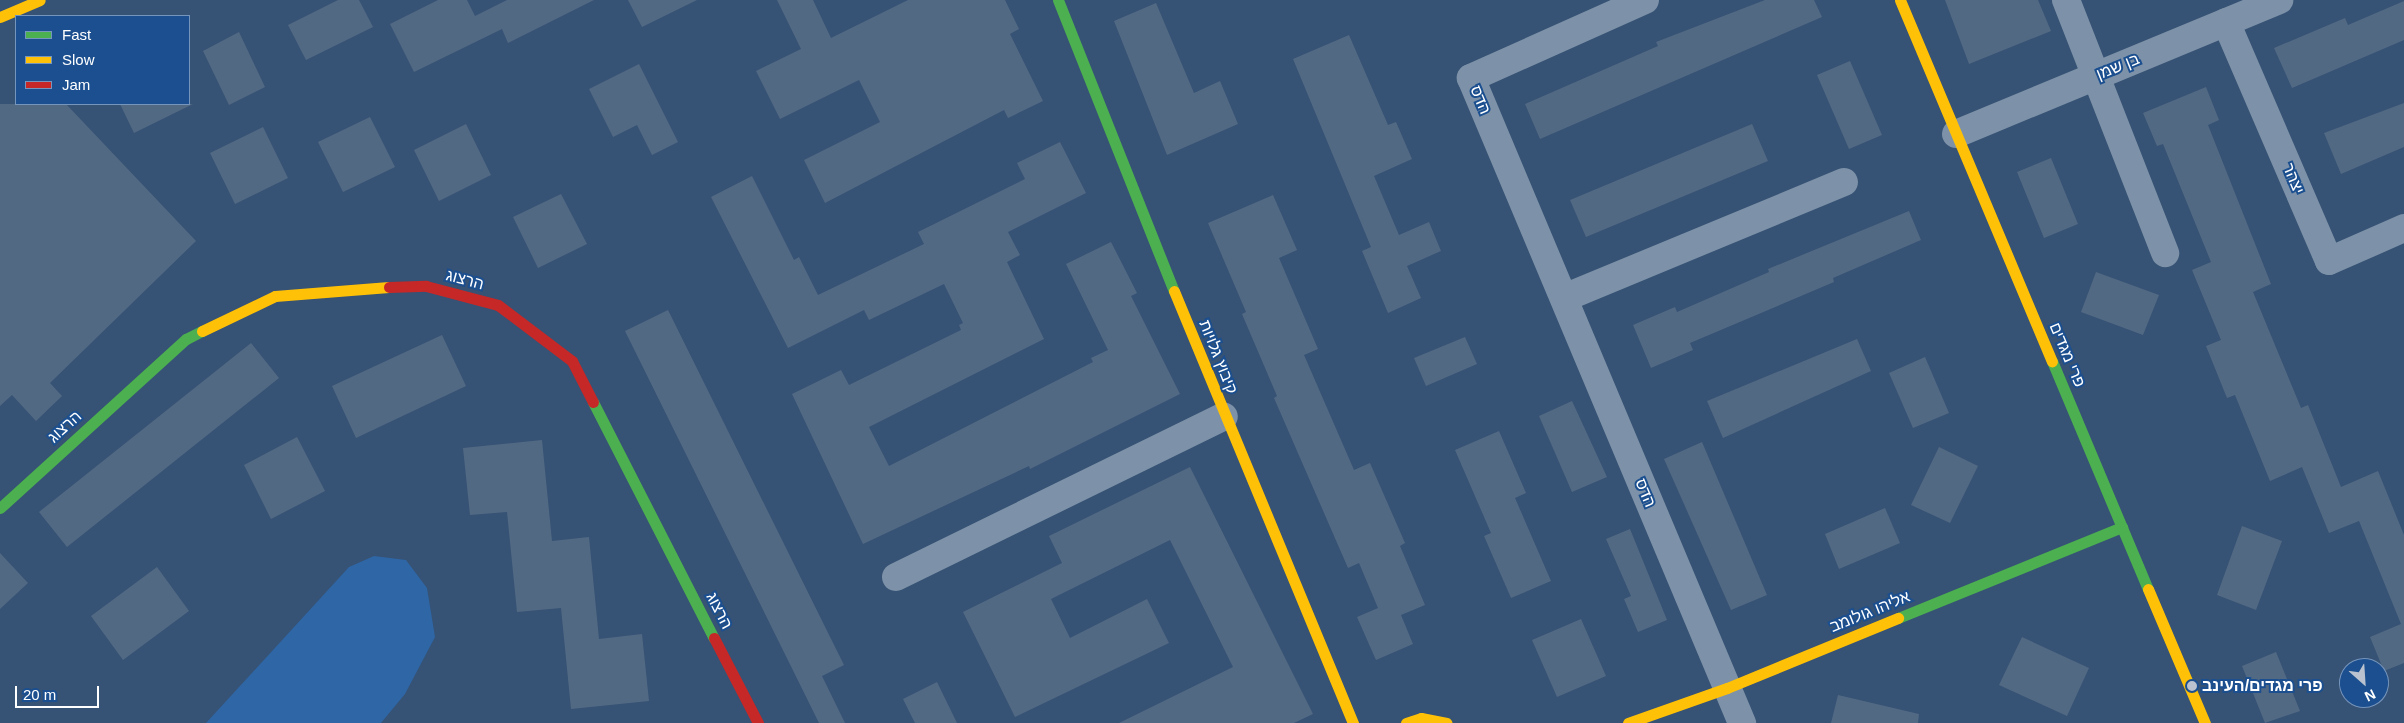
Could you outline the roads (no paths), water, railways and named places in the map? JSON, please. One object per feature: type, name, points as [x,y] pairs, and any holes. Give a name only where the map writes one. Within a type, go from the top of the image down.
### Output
[{"type":"street","points":[[0,17],[40,0]]},
{"type":"street","name":"קיבוץ גלויות","points":[[1058,0],[1224,416],[1353,723]]},
{"type":"street","name":"הדס","points":[[1646,0],[1471,78],[1742,723]]},
{"type":"street","name":"פרי מגדים","points":[[1900,0],[2205,723]]},
{"type":"street","points":[[2066,0],[2165,253]]},
{"type":"street","name":"בן שמן","points":[[1956,134],[2279,0]]},
{"type":"street","name":"יצהר","points":[[2226,22],[2329,261],[2404,228]]},
{"type":"street","points":[[1564,298],[1844,182]]},
{"type":"street","name":"הרצוג","points":[[0,508],[186,338],[275,296],[363,287],[426,286],[498,305],[572,361],[756,722]]},
{"type":"street","points":[[896,577],[1224,416]]},
{"type":"street","name":"אליהו גולומב","points":[[1628,723],[1727,688],[2122,527]]},
{"type":"street","points":[[1406,723],[1421,718],[1447,723]]},
{"type":"place","name":"פרי מגדים/העינב","points":[[2192,686]]}]
